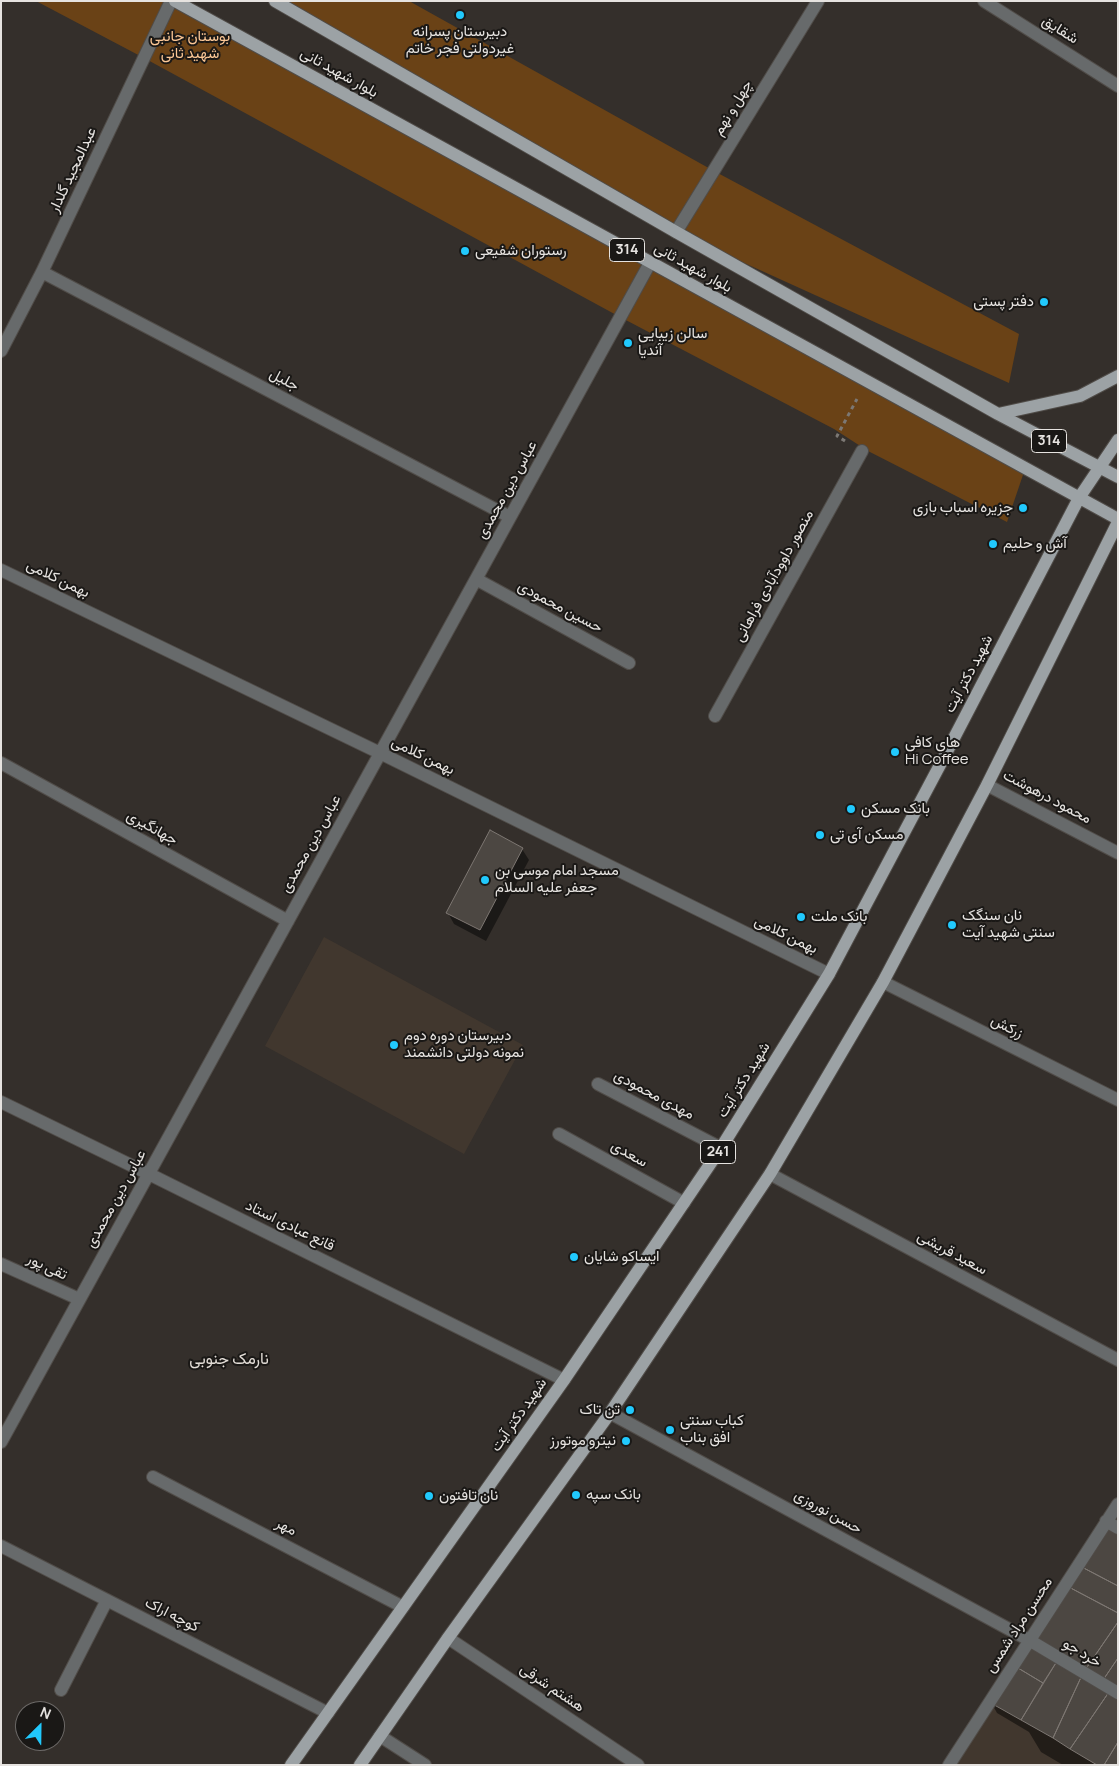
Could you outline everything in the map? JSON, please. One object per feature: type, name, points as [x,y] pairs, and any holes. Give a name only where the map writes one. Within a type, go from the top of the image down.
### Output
[{"type":"main road","name":"بلوار شهید ثانی","points":[[175,1],[1118,520]]},
{"type":"main road","name":"بلوار شهید ثانی","points":[[274,1],[998,414],[1118,477]]},
{"type":"main road","points":[[998,414],[1080,396],[1118,376]]},
{"type":"main road","name":"241","points":[[1079,498],[1118,440]]},
{"type":"main road","name":"شهید دکتر آیت","points":[[291,1765],[564,1380],[721,1148],[828,974],[941,763],[1079,498]]},
{"type":"main road","points":[[360,1765],[448,1638],[610,1413],[770,1174],[883,982],[987,785],[1118,520]]},
{"type":"street","name":"عبدالمجید گلدار","points":[[1,351],[6,329],[42,272],[171,1]]},
{"type":"street","name":"چهل و نهم","points":[[676,232],[818,1]]},
{"type":"street","name":"شقایق","points":[[984,1],[1118,86]]},
{"type":"street","name":"عباس دین محمدی","points":[[1,1442],[6,1423],[79,1300],[149,1174],[650,263]]},
{"type":"street","name":"جلیل","points":[[42,272],[510,517]]},
{"type":"street","name":"منصور داوودآبادی فراهانی","points":[[715,716],[862,451]]},
{"type":"street","name":"بهمن کلامی","points":[[1,570],[380,753],[828,974]]},
{"type":"street","name":"حسین محمودی","points":[[476,580],[629,663]]},
{"type":"street","name":"جهانگیری","points":[[1,763],[288,921]]},
{"type":"street","name":"محمود درهوشت","points":[[987,785],[1118,853]]},
{"type":"street","name":"زرکش","points":[[883,982],[1118,1100]]},
{"type":"street","name":"مهدی محمودی","points":[[598,1084],[721,1148]]},
{"type":"street","name":"قانع عبادی استاد","points":[[1,1102],[564,1380]]},
{"type":"street","name":"سعدی","points":[[559,1134],[684,1203]]},
{"type":"street","name":"سعید قریشی","points":[[770,1174],[1118,1360]]},
{"type":"street","name":"تقی پور","points":[[1,1264],[79,1300]]},
{"type":"street","name":"حسن نوروزی","points":[[610,1413],[1029,1640]]},
{"type":"street","name":"مهر","points":[[153,1477],[403,1607]]},
{"type":"street","name":"محسن مراد شمس","points":[[948,1765],[1118,1504]]},
{"type":"street","points":[[1106,1521],[1118,1528]]},
{"type":"street","name":"کوچه اراک","points":[[1,1546],[328,1713]]},
{"type":"street","points":[[61,1690],[106,1600]]},
{"type":"street","name":"هشتم شرقی","points":[[448,1638],[638,1765]]},
{"type":"street","name":"خرد جو","points":[[1029,1640],[1118,1694]]},
{"type":"street","points":[[380,1736],[425,1765]]},
{"type":"path","points":[[862,451],[837,436],[867,381]]},
{"type":"shaded area","name":"دبیرستان دوره دوم نمونه دولتی دانشمند","points":[[324,937],[523,1045],[464,1154],[265,1046]]},
{"type":"shaded area","points":[[989,1702],[1053,1738],[1097,1765],[949,1765]]},
{"type":"green space","name":"بوستان جانبی شهید ثانی","points":[[36,1],[175,1],[1025,469],[1007,522],[868,451],[834,429],[620,317]]},
{"type":"green space","points":[[275,1],[409,1],[714,171],[1019,334],[1009,383],[676,232]]},
{"type":"building","name":"مسجد امام موسی بن جعفر علیه السلام","points":[[490,830],[523,848],[480,930],[446,913]]},
{"type":"building","points":[[1106,1521],[1118,1528],[1118,1586],[1078,1565]]},
{"type":"building","points":[[1078,1565],[1118,1586],[1118,1613],[1065,1585]]},
{"type":"building","points":[[1065,1585],[1118,1613],[1118,1622],[1083,1673],[1029,1640]]},
{"type":"building","points":[[1118,1622],[1118,1658],[1101,1683],[1083,1673]]},
{"type":"building","points":[[1029,1640],[1059,1658],[1043,1683],[1013,1665]]},
{"type":"building","points":[[1059,1658],[1083,1673],[1053,1738],[1021,1720]]},
{"type":"building","points":[[1118,1658],[1118,1693],[1101,1683]]},
{"type":"building","points":[[1013,1665],[1043,1683],[1021,1720],[989,1702]]},
{"type":"building","points":[[1083,1673],[1111,1689],[1070,1749],[1053,1738]]},
{"type":"building","points":[[1111,1689],[1118,1693],[1118,1742],[1104,1765],[1097,1765],[1070,1749]]},
{"type":"building","points":[[1118,1742],[1118,1765],[1104,1765]]},
{"type":"place","name":"دبیرستان پسرانه غیردولتی فجر خاتم","points":[[460,15]]},
{"type":"place","name":"رستوران شفیعی","points":[[465,251]]},
{"type":"place","name":"دفتر پستی","points":[[1044,302]]},
{"type":"place","name":"سالن زیبایی آندیا","points":[[628,343]]},
{"type":"place","name":"جزیره اسباب بازی","points":[[1023,508]]},
{"type":"place","name":"آش و حلیم","points":[[993,544]]},
{"type":"place","name":"های کافی Hi Coffee","points":[[895,752]]},
{"type":"place","name":"بانک مسکن","points":[[851,809]]},
{"type":"place","name":"مسکن آی تی","points":[[820,835]]},
{"type":"place","name":"مسجد امام موسی بن جعفر علیه السلام","points":[[485,880]]},
{"type":"place","name":"بانک ملت","points":[[801,917]]},
{"type":"place","name":"نان سنگک سنتی شهید آیت","points":[[952,925]]},
{"type":"place","name":"دبیرستان دوره دوم نمونه دولتی دانشمند","points":[[394,1045]]},
{"type":"place","name":"ایساکو شایان","points":[[574,1257]]},
{"type":"place","name":"تن تاک","points":[[630,1410]]},
{"type":"place","name":"کباب سنتی افق بناب","points":[[670,1430]]},
{"type":"place","name":"نیترو موتورز","points":[[626,1441]]},
{"type":"place","name":"بانک سپه","points":[[576,1495]]},
{"type":"place","name":"نان تافتون","points":[[429,1496]]},
{"type":"district","name":"نارمک جنوبی","points":[[229,1360]]}]
